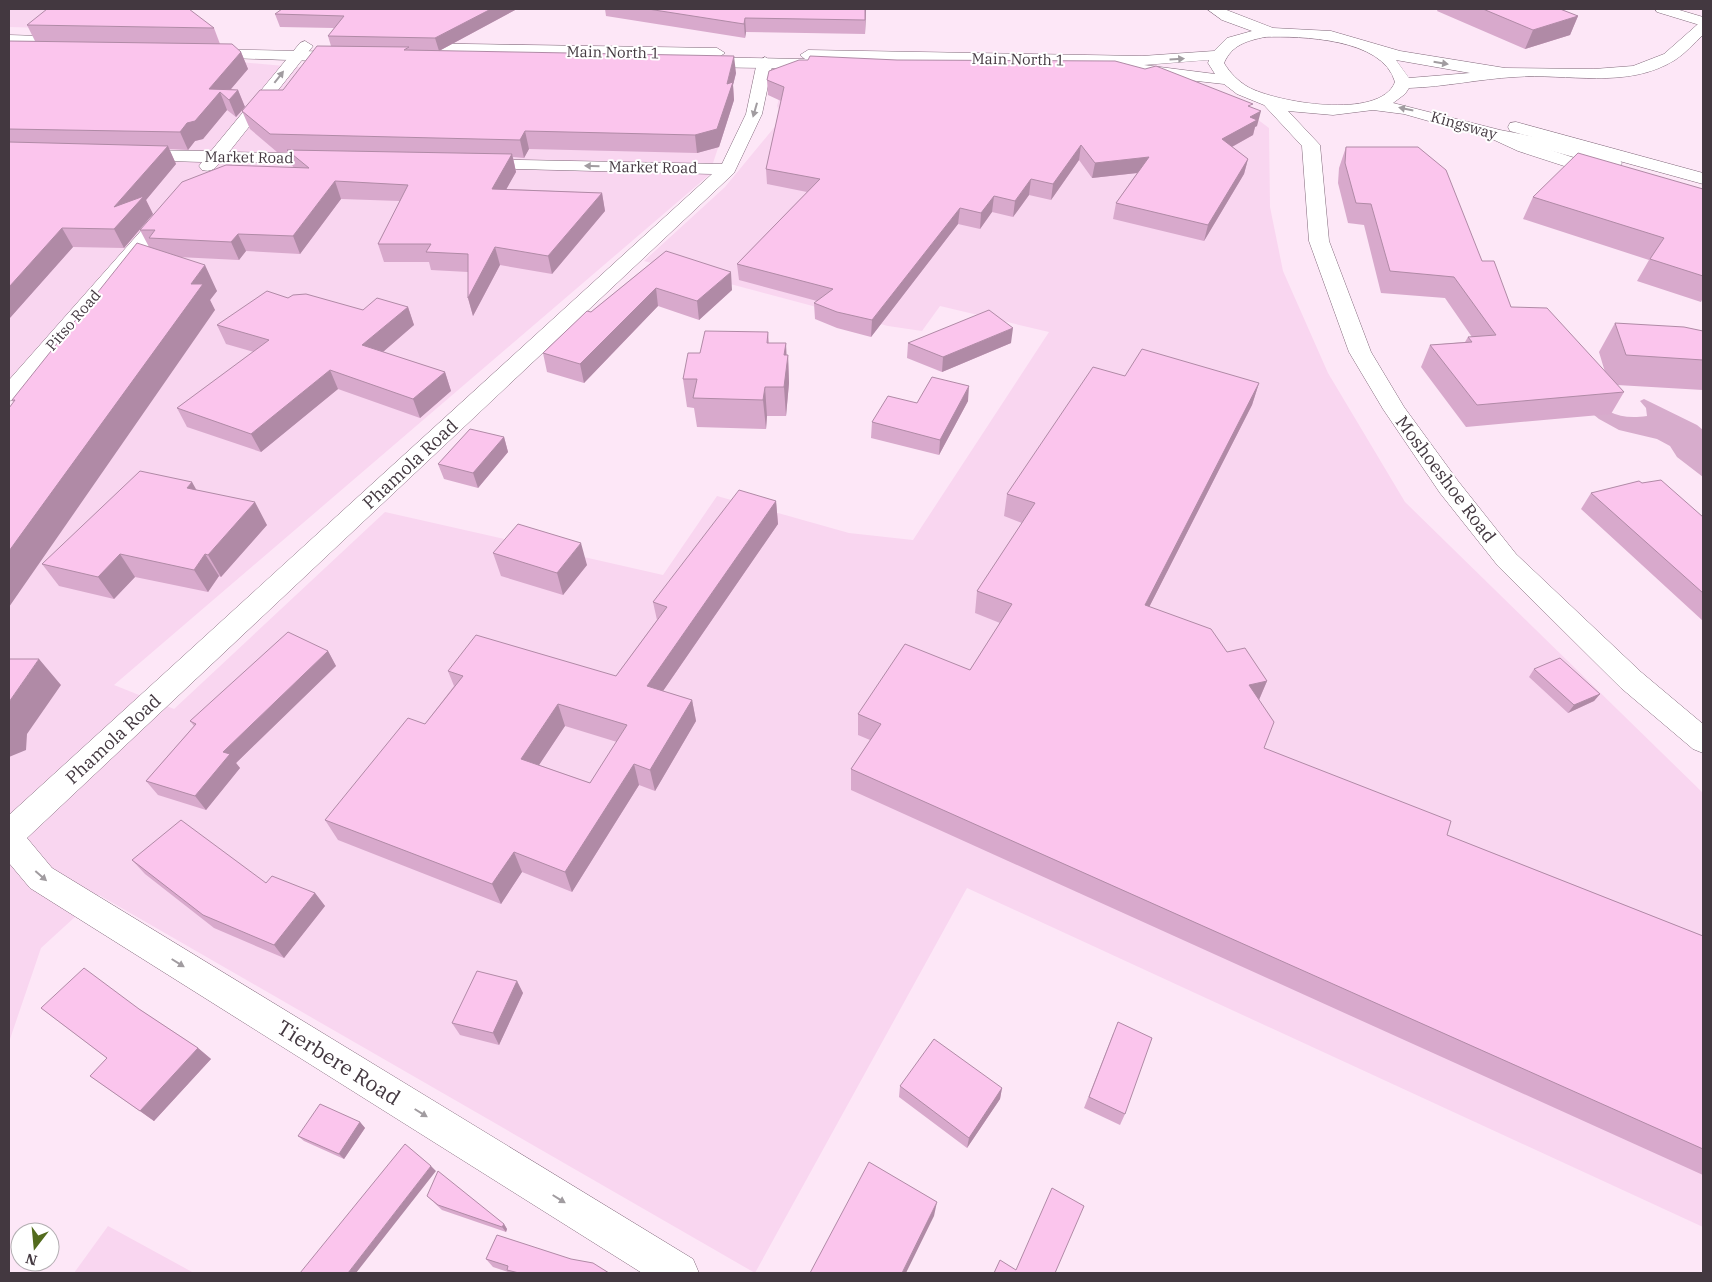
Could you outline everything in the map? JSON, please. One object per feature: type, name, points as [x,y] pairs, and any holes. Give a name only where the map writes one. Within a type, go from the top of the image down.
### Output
[{"type":"main road","points":[[1662,9],[1703,22]]},
{"type":"main road","points":[[1698,9],[1703,10]]},
{"type":"main road","points":[[1207,11],[1270,32]]},
{"type":"main road","points":[[1207,11],[1214,21],[1235,40]]},
{"type":"main road","points":[[1426,94],[1505,73],[1530,71],[1601,74],[1640,68],[1668,57],[1703,27]]},
{"type":"main road","points":[[1360,44],[1393,62],[1401,73],[1402,84],[1397,93],[1372,105],[1339,110],[1307,108],[1269,100],[1252,94],[1227,80],[1216,63],[1217,55],[1223,47],[1235,40],[1270,32],[1316,34],[1360,44],[1382,52],[1406,57],[1505,73]]},
{"type":"main road","points":[[9,40],[88,47],[9,51]]},
{"type":"main road","points":[[192,49],[360,52]]},
{"type":"main road","points":[[198,178],[300,51]]},
{"type":"main road","name":"Main North 1","points":[[1217,55],[1142,61],[395,53],[1137,69],[1227,80]]},
{"type":"main road","name":"Phamola Road","points":[[9,835],[728,169],[754,114],[765,62]]},
{"type":"main road","name":"Kingsway","points":[[1402,84],[1504,130]]},
{"type":"main road","points":[[1269,100],[1320,133],[1339,110]]},
{"type":"main road","name":"Kingsway","points":[[1372,105],[1405,109],[1504,130],[1703,191]]},
{"type":"main road","points":[[1504,130],[1524,147],[1618,178]]},
{"type":"main road","points":[[1504,130],[1703,179]]},
{"type":"main road","name":"Moshoeshoe Road","points":[[1320,133],[1319,241],[1360,352],[1394,409],[1449,487],[1507,560],[1631,680],[1703,741]]},
{"type":"main road","name":"Market Road","points":[[118,155],[344,160]]},
{"type":"main road","name":"Market Road","points":[[463,162],[728,169]]},
{"type":"main road","name":"Pitso Road","points":[[9,394],[179,200]]},
{"type":"main road","name":"Tierbere Road","points":[[9,840],[41,878],[678,1273]]},
{"type":"shaded area","points":[[9,9],[66,9],[47,28],[9,27]]},
{"type":"shaded area","points":[[9,58],[239,62],[318,69],[448,68],[736,73],[726,112],[729,115],[709,175],[114,685],[174,709],[385,512],[663,575],[717,496],[849,533],[913,540],[1049,332],[940,306],[922,331],[888,326],[644,261],[725,187],[782,118],[777,106],[787,70],[1245,110],[1269,128],[1270,207],[1283,271],[1328,373],[1405,502],[1703,793],[1703,1227],[967,888],[755,1273],[99,895],[41,948],[9,1042],[9,435],[35,401],[9,400]]},
{"type":"shaded area","points":[[1585,398],[1607,411],[1629,417],[1647,416],[1646,408],[1640,401],[1644,399],[1697,425],[1703,430],[1703,477],[1677,457],[1670,446],[1657,439],[1619,430],[1599,419],[1583,406]]},
{"type":"shaded area","points":[[108,1226],[194,1273],[74,1273]]},
{"type":"building","points":[[47,9],[189,9],[214,28],[27,25]]},
{"type":"building","points":[[282,9],[491,9],[435,38],[328,36],[344,16],[275,14]]},
{"type":"building","points":[[648,9],[865,9],[865,20],[745,18],[744,24]]},
{"type":"building","points":[[1483,9],[1560,9],[1578,16],[1533,30]]},
{"type":"building","points":[[9,41],[232,44],[241,52],[209,89],[238,90],[229,100],[220,92],[195,121],[187,123],[180,132],[9,129]]},
{"type":"building","points":[[317,46],[409,47],[404,50],[734,56],[727,84],[733,82],[717,129],[695,135],[525,131],[520,140],[270,134],[242,111],[260,90],[283,90]]},
{"type":"building","points":[[810,56],[897,60],[1115,61],[1145,69],[1156,66],[1253,104],[1248,106],[1261,111],[1250,117],[1257,120],[1222,139],[1248,159],[1208,225],[1116,203],[1149,157],[1095,163],[1081,145],[1053,184],[1031,179],[1015,201],[994,196],[981,213],[960,208],[872,320],[837,312],[814,303],[833,289],[737,264],[820,179],[766,169],[784,87],[767,80],[769,71],[799,60],[808,60]]},
{"type":"building","points":[[9,142],[168,146],[114,207],[144,196],[114,229],[62,228],[9,287]]},
{"type":"building","points":[[1346,147],[1418,147],[1446,170],[1482,261],[1494,261],[1511,307],[1547,308],[1624,392],[1477,405],[1430,345],[1472,342],[1468,337],[1496,335],[1454,277],[1390,271],[1371,204],[1356,203],[1345,163]]},
{"type":"building","points":[[287,150],[512,154],[492,189],[602,193],[548,256],[495,247],[468,298],[468,254],[426,252],[431,244],[378,244],[408,185],[335,181],[293,236],[238,234],[231,242],[149,238],[155,230],[140,230],[182,182],[226,165],[309,168]]},
{"type":"building","points":[[1578,153],[1703,189],[1703,276],[1650,259],[1664,238],[1533,197]]},
{"type":"building","points":[[137,243],[205,265],[191,284],[203,284],[9,551],[9,408],[15,400],[12,400]]},
{"type":"building","points":[[666,251],[731,272],[697,301],[656,288],[580,364],[543,353],[587,311],[591,312]]},
{"type":"building","points":[[267,291],[288,298],[293,295],[306,294],[363,310],[377,298],[408,307],[362,345],[445,372],[413,399],[330,370],[251,434],[177,408],[269,340],[217,325]]},
{"type":"building","points":[[989,310],[1013,328],[943,357],[908,343]]},
{"type":"building","points":[[1615,323],[1684,327],[1703,331],[1703,360],[1626,355]]},
{"type":"building","points":[[705,331],[768,332],[767,343],[786,343],[784,355],[788,355],[784,387],[765,387],[763,400],[693,398],[697,379],[683,379],[688,353],[700,353]]},
{"type":"building","points":[[1142,349],[1259,383],[1145,605],[1211,629],[1227,652],[1245,648],[1267,681],[1249,685],[1274,722],[1264,748],[1451,821],[1447,835],[1703,936],[1703,1149],[851,769],[881,724],[858,714],[905,644],[970,670],[1012,604],[977,591],[1035,503],[1007,494],[1093,367],[1125,376]]},
{"type":"building","points":[[932,377],[969,386],[940,440],[872,422],[888,396],[917,403]]},
{"type":"building","points":[[470,429],[504,437],[473,473],[438,464]]},
{"type":"building","points":[[140,471],[192,482],[187,488],[255,502],[208,555],[205,554],[194,570],[120,554],[98,577],[42,564]]},
{"type":"building","points":[[1661,480],[1703,517],[1703,593],[1591,493],[1639,481],[1642,483]]},
{"type":"building","points":[[739,490],[776,501],[647,686],[692,700],[650,770],[634,764],[565,872],[514,852],[492,884],[325,820],[408,718],[425,724],[463,676],[448,671],[476,635],[616,676],[667,607],[653,602]],"holes":[[[558,704],[627,725],[590,783],[521,759]]]},
{"type":"building","points":[[518,524],[581,543],[557,573],[493,553]]},
{"type":"building","points":[[288,632],[328,651],[223,752],[230,754],[195,796],[146,781],[196,724],[190,721]]},
{"type":"building","points":[[1560,658],[1600,694],[1574,705],[1534,669]]},
{"type":"building","points":[[9,659],[39,659],[9,702]]},
{"type":"building","points":[[181,820],[266,883],[272,876],[315,893],[274,945],[203,915],[132,860]]},
{"type":"building","points":[[84,968],[139,1009],[198,1048],[140,1111],[90,1076],[107,1058],[41,1008]]},
{"type":"building","points":[[477,971],[517,981],[493,1033],[452,1023]]},
{"type":"building","points":[[1118,1022],[1152,1038],[1125,1114],[1089,1097]]},
{"type":"building","points":[[934,1039],[1002,1088],[969,1138],[900,1086]]},
{"type":"building","points":[[320,1104],[360,1122],[339,1154],[298,1136]]},
{"type":"building","points":[[405,1144],[431,1166],[348,1273],[300,1273]]},
{"type":"building","points":[[869,1162],[937,1202],[902,1273],[810,1273]]},
{"type":"building","points":[[438,1171],[504,1224],[502,1227],[438,1205],[427,1196]]},
{"type":"building","points":[[1052,1188],[1084,1206],[1055,1273],[994,1273],[1000,1260],[1016,1270]]},
{"type":"building","points":[[497,1235],[571,1259],[593,1263],[609,1273],[519,1273],[507,1270],[508,1266],[486,1259]]}]
